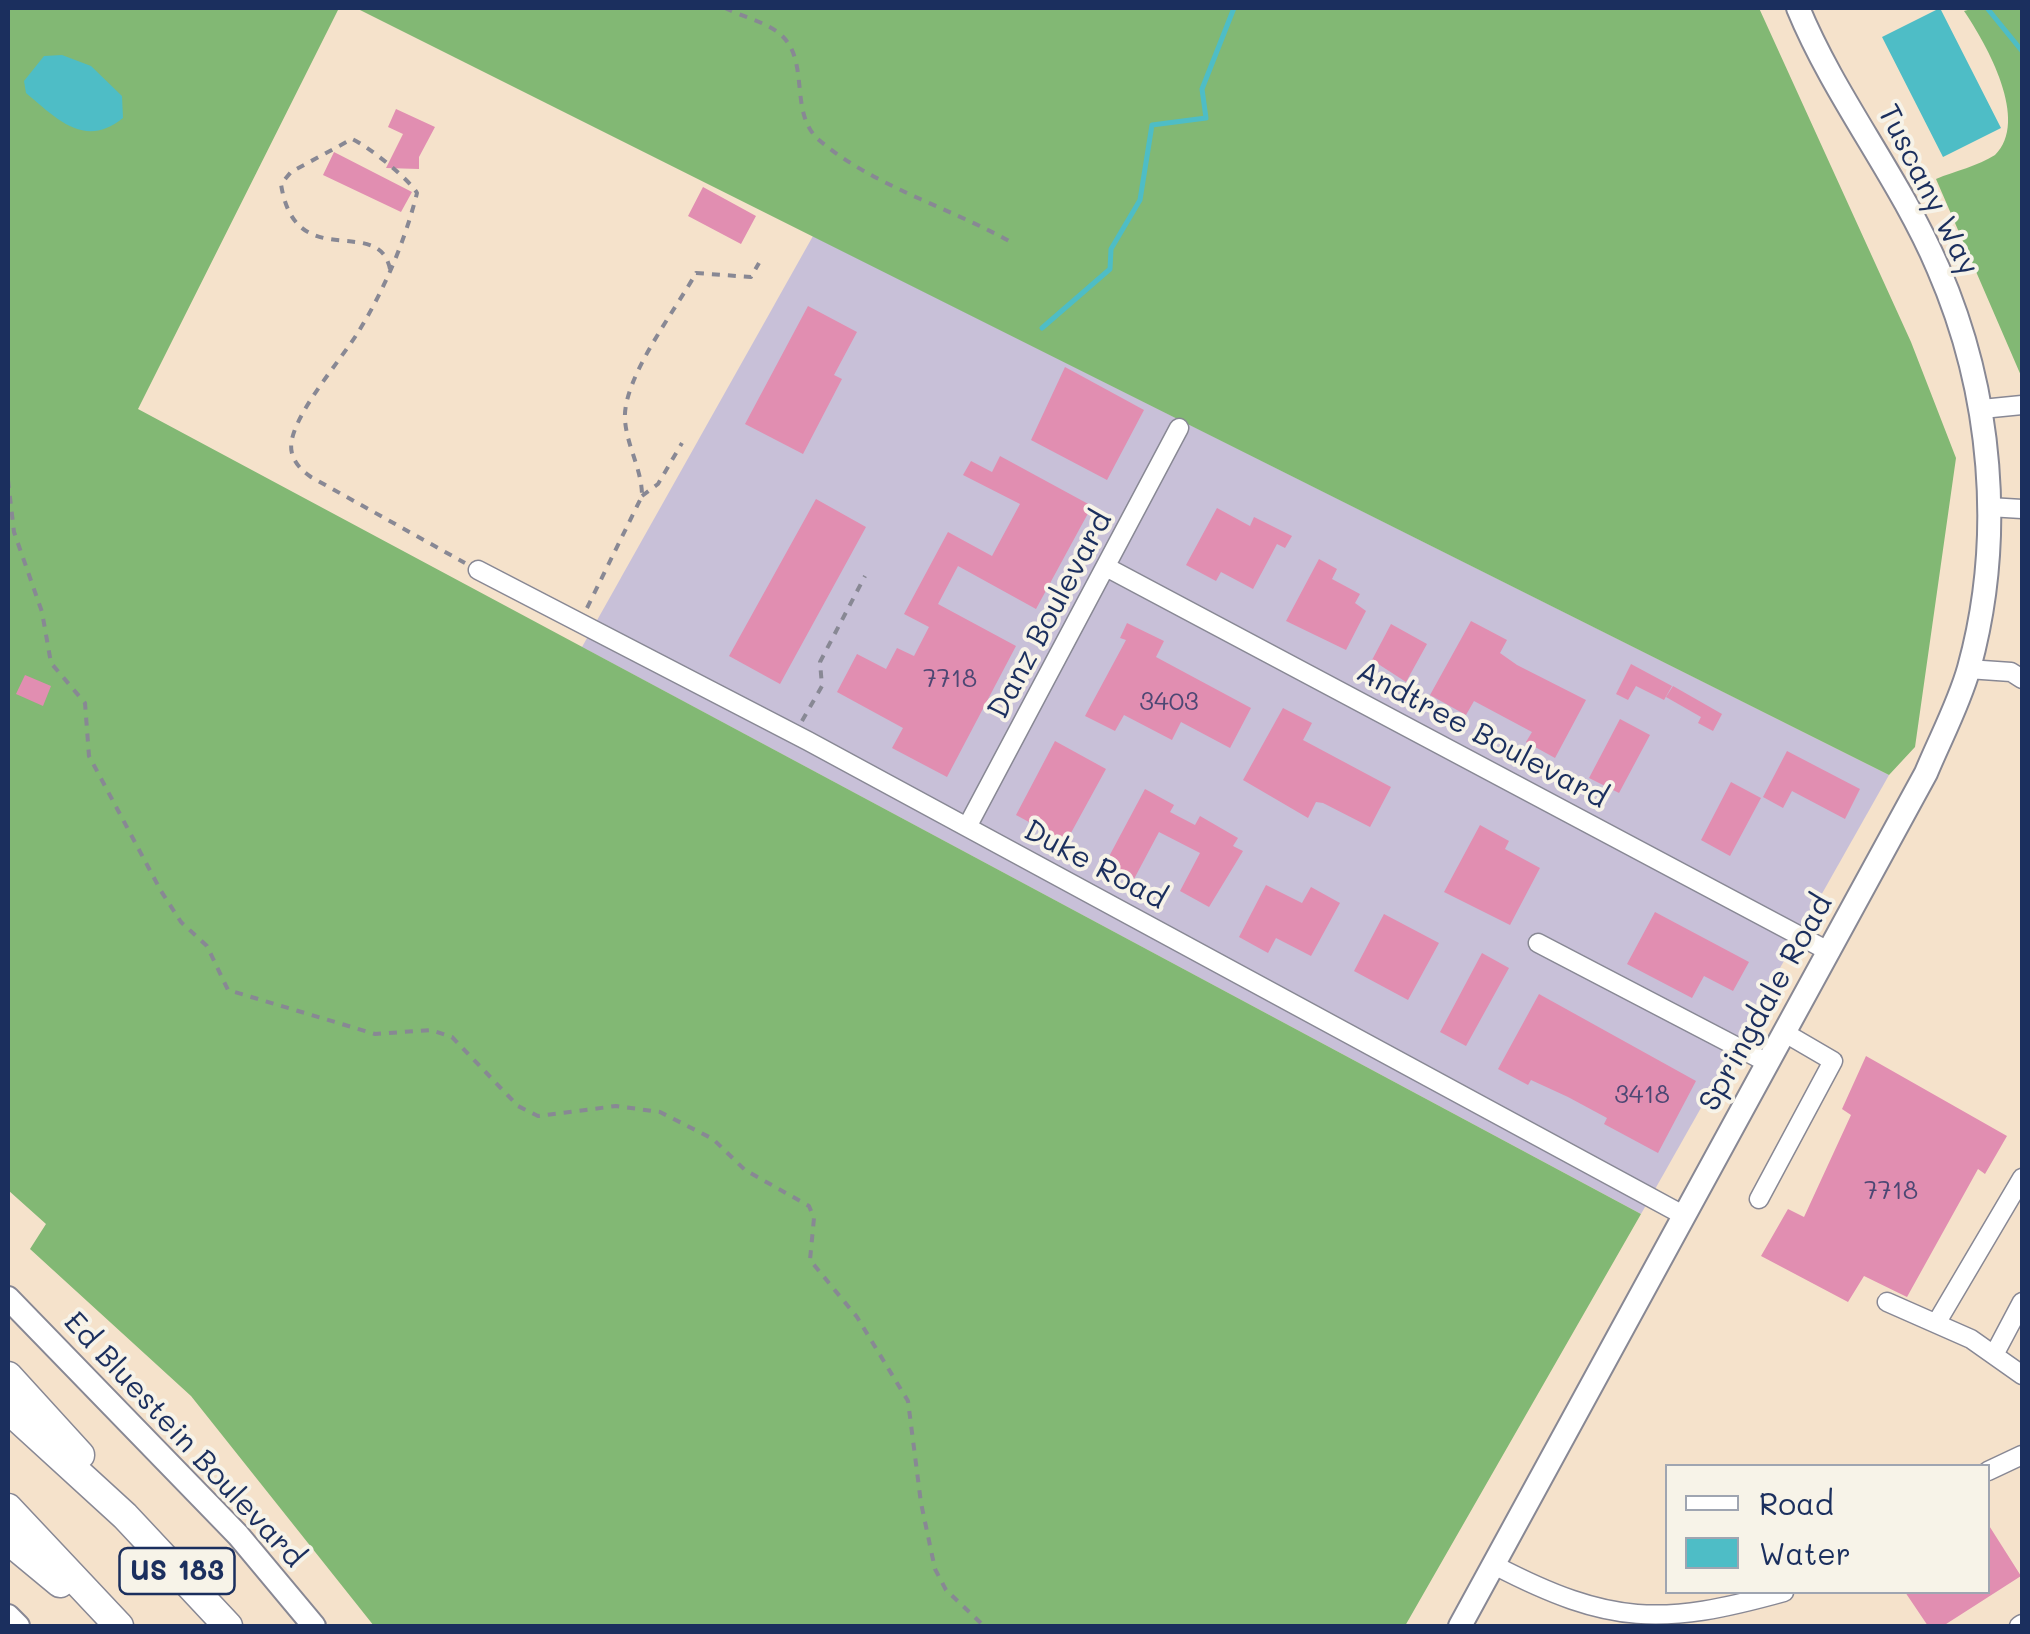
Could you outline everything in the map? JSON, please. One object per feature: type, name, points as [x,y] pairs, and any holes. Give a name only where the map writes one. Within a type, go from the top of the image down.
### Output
[{"type":"highway","points":[[8,1376],[69,1441],[126,1516]]},
{"type":"highway","name":"US 183","points":[[8,1409],[126,1516],[228,1626]]},
{"type":"highway","name":"US 183","points":[[8,1508],[117,1626]]},
{"type":"highway","points":[[8,1540],[117,1626]]},
{"type":"main road","name":"Tuscany Way","points":[[1798,8],[1938,268],[1967,346],[1982,409]]},
{"type":"main road","name":"Springdale Road","points":[[1460,1626],[1926,773],[1968,669],[1985,579],[1990,508],[1982,409]]},
{"type":"main road","name":"Ed Bluestein Boulevard","points":[[8,1298],[238,1535],[314,1626]]},
{"type":"main road","points":[[8,1616],[18,1626]]},
{"type":"street","points":[[1982,409],[2022,405]]},
{"type":"street","name":"Danz Boulevard","points":[[967,827],[1179,428]]},
{"type":"street","points":[[1990,508],[2022,509]]},
{"type":"street","name":"Andtree Boulevard","points":[[1108,568],[1830,952]]},
{"type":"street","name":"Duke Road","points":[[478,570],[794,734],[1683,1214]]},
{"type":"street","points":[[1968,669],[2011,672],[2022,679]]},
{"type":"street","points":[[1538,943],[1768,1063]]},
{"type":"street","points":[[1759,1199],[1834,1061],[1784,1033]]},
{"type":"street","points":[[1937,1322],[2022,1178]]},
{"type":"street","points":[[1887,1302],[1937,1322],[1995,1353],[2022,1375]]},
{"type":"street","points":[[1995,1353],[2022,1302]]},
{"type":"street","points":[[1990,1470],[2022,1455]]},
{"type":"street","points":[[1496,1566],[1558,1598],[1643,1617],[1714,1612],[1777,1594]]},
{"type":"path","points":[[724,8],[780,34],[790,49],[806,125],[818,139],[909,194],[1009,242]]},
{"type":"path","points":[[390,269],[387,256],[376,246],[354,240],[330,242],[312,236],[298,225],[284,200],[282,184],[292,172],[352,139],[369,146],[390,170],[411,182],[417,192],[390,269],[360,329],[292,438],[292,454],[298,467],[311,477],[478,570]]},
{"type":"path","points":[[642,496],[642,477],[625,419],[627,393],[696,273],[752,277],[759,263]]},
{"type":"path","points":[[580,626],[591,595],[642,496],[658,484],[682,443]]},
{"type":"path","points":[[8,480],[14,532],[42,612],[52,663],[85,704],[89,756],[161,892],[181,922],[208,946],[228,990],[375,1034],[431,1030],[452,1037],[518,1106],[538,1116],[616,1106],[660,1112],[713,1139],[745,1170],[810,1206],[814,1218],[810,1260],[857,1316],[908,1402],[924,1522],[935,1570],[946,1590],[984,1626]]},
{"type":"path","points":[[794,734],[822,686],[820,662],[865,576]]},
{"type":"shaded area","points":[[813,236],[1889,775],[1641,1214],[582,647]]},
{"type":"green space","points":[[8,8],[339,8],[138,409],[1641,1214],[1405,1626],[374,1626],[191,1396],[30,1249],[46,1224],[8,1190]]},
{"type":"green space","points":[[356,8],[1759,8],[1911,342],[1956,458],[1915,747],[1889,775]]},
{"type":"green space","points":[[2022,8],[2022,378],[1936,179],[1988,159],[2005,140],[2007,103],[2001,83],[1964,11]]},
{"type":"water","points":[[1940,8],[2001,128],[1943,157],[1882,37]]},
{"type":"water","points":[[62,55],[91,66],[122,96],[123,118],[109,127],[84,131],[60,121],[26,93],[24,81],[44,56]]},
{"type":"building","points":[[396,109],[435,127],[419,157],[419,169],[386,168],[403,134],[388,127]]},
{"type":"building","points":[[334,152],[412,192],[401,212],[323,175]]},
{"type":"building","points":[[703,187],[756,216],[741,244],[688,216]]},
{"type":"building","points":[[808,306],[857,332],[834,375],[842,379],[803,454],[745,424]]},
{"type":"building","points":[[1065,367],[1144,410],[1107,480],[1031,440]]},
{"type":"building","points":[[1000,456],[1092,506],[1036,609],[958,566],[938,604],[1016,646],[947,777],[892,748],[903,728],[837,692],[857,654],[886,669],[897,648],[914,656],[929,627],[904,614],[948,532],[992,556],[1020,504],[963,475],[971,461],[992,472]]},
{"type":"building","points":[[816,499],[866,527],[780,684],[729,656]]},
{"type":"building","points":[[1217,508],[1250,526],[1254,517],[1292,536],[1285,548],[1277,544],[1253,589],[1221,572],[1216,581],[1186,565]]},
{"type":"building","points":[[1319,559],[1337,569],[1332,579],[1360,594],[1355,603],[1366,611],[1346,650],[1286,621]]},
{"type":"building","points":[[1471,621],[1507,640],[1500,653],[1517,665],[1586,700],[1555,758],[1526,742],[1532,732],[1474,701],[1466,715],[1430,695]]},
{"type":"building","points":[[1127,623],[1164,641],[1156,657],[1251,708],[1230,748],[1181,722],[1172,740],[1124,715],[1115,731],[1085,716],[1126,640],[1120,638]]},
{"type":"building","points":[[1391,624],[1427,644],[1406,682],[1372,660]]},
{"type":"building","points":[[1631,664],[1672,686],[1664,700],[1636,686],[1628,700],[1616,694]]},
{"type":"building","points":[[25,675],[51,686],[43,706],[16,694]]},
{"type":"building","points":[[1673,686],[1722,714],[1713,731],[1698,723],[1701,717],[1666,697]]},
{"type":"building","points":[[1283,708],[1312,723],[1303,740],[1391,787],[1370,827],[1323,803],[1316,802],[1308,818],[1243,780]]},
{"type":"building","points":[[1620,719],[1650,735],[1619,793],[1589,778]]},
{"type":"building","points":[[1055,741],[1106,769],[1066,842],[1016,815]]},
{"type":"building","points":[[1787,751],[1860,789],[1845,819],[1792,791],[1783,808],[1763,797]]},
{"type":"building","points":[[1731,782],[1761,798],[1730,856],[1701,840]]},
{"type":"building","points":[[1145,789],[1174,805],[1170,812],[1195,825],[1200,816],[1238,838],[1233,846],[1243,851],[1209,907],[1180,891],[1200,853],[1159,832],[1134,879],[1105,864]]},
{"type":"building","points":[[1480,825],[1509,841],[1505,849],[1540,868],[1510,925],[1444,892]]},
{"type":"building","points":[[1266,885],[1302,903],[1311,887],[1340,903],[1311,956],[1276,938],[1268,953],[1239,937]]},
{"type":"building","points":[[1655,912],[1749,962],[1733,991],[1704,976],[1692,998],[1627,964]]},
{"type":"building","points":[[1384,914],[1439,943],[1408,1000],[1354,971]]},
{"type":"building","points":[[1482,953],[1509,968],[1466,1046],[1440,1032]]},
{"type":"building","points":[[1539,994],[1696,1081],[1658,1153],[1604,1124],[1607,1118],[1568,1097],[1531,1080],[1528,1085],[1498,1069]]},
{"type":"building","points":[[1866,1056],[2007,1136],[1985,1174],[1978,1169],[1907,1297],[1864,1276],[1848,1302],[1761,1256],[1788,1209],[1804,1217],[1851,1115],[1842,1109]]},
{"type":"building","points":[[1990,1527],[2021,1576],[1943,1626],[1928,1626],[1906,1594],[1990,1594]]},
{"type":"waterway","points":[[1042,328],[1110,269],[1111,249],[1140,200],[1152,125],[1206,118],[1202,89],[1234,8]]},
{"type":"waterway","points":[[1987,8],[2022,51]]}]
